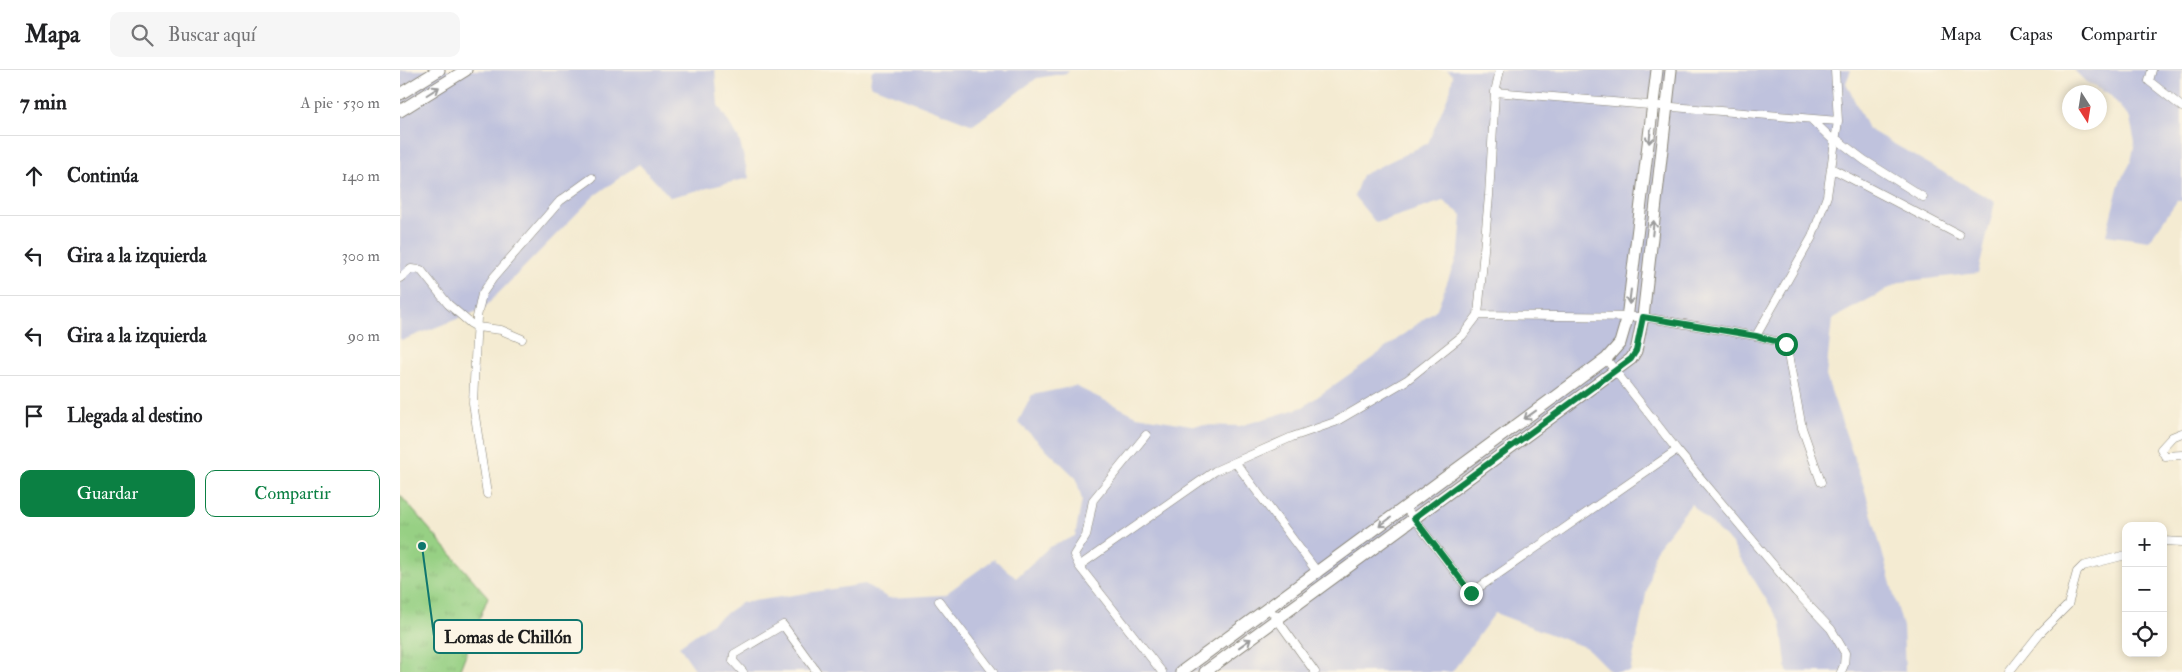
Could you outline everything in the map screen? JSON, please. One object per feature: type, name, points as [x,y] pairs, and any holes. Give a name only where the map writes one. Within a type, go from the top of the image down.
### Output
[{"type":"street","points":[[400,94],[439,70]]},
{"type":"street","points":[[400,111],[466,70]]},
{"type":"street","points":[[1079,566],[1216,471],[1292,437],[1335,422],[1407,380],[1462,336],[1478,315],[1490,196],[1495,92],[1500,70]]},
{"type":"street","points":[[1181,672],[1318,573],[1405,506],[1606,359],[1620,344],[1627,319],[1657,70]]},
{"type":"street","points":[[1205,672],[1631,359],[1636,351],[1643,317],[1671,70]]},
{"type":"street","points":[[1756,336],[1812,237],[1827,196],[1838,121],[1835,70]]},
{"type":"street","points":[[2152,70],[2149,81],[2182,107]]},
{"type":"street","points":[[1495,92],[1838,121]]},
{"type":"street","points":[[1812,119],[1835,140],[1923,197]]},
{"type":"street","points":[[1831,168],[1959,235]]},
{"type":"street","points":[[487,494],[473,403],[479,305],[482,294],[493,278],[560,201],[592,178]]},
{"type":"street","points":[[400,278],[411,269],[421,270],[448,304],[478,327],[501,330],[522,339]]},
{"type":"street","points":[[1478,315],[1582,316],[1627,319],[1643,317],[1756,336],[1786,344],[1802,428],[1821,482]]},
{"type":"street","points":[[1606,359],[1677,450],[1796,592],[1831,629],[1845,653],[1849,672]]},
{"type":"street","points":[[2182,432],[2164,443],[2161,449],[2166,456],[2182,455]]},
{"type":"street","points":[[1146,435],[1093,500],[1086,536],[1074,554],[1079,566],[1162,672]]},
{"type":"street","points":[[1405,506],[1471,593],[1677,450]]},
{"type":"street","points":[[1235,462],[1318,573]]},
{"type":"street","points":[[2167,541],[2182,542]]},
{"type":"street","points":[[2009,672],[2040,633],[2068,605],[2077,572],[2083,566],[2122,556]]},
{"type":"street","points":[[939,601],[993,672]]},
{"type":"street","points":[[1269,608],[1315,672]]},
{"type":"street","points":[[743,672],[733,661],[734,654],[783,625],[817,672]]},
{"type":"street","points":[[1841,672],[1845,653]]},
{"type":"shaded area","points":[[400,70],[715,70],[718,105],[739,139],[749,178],[670,197],[639,164],[594,196],[483,309],[403,340],[400,339]]},
{"type":"shaded area","points":[[872,70],[1069,70],[1067,73],[1037,78],[973,125],[870,85]]},
{"type":"shaded area","points":[[1447,70],[1851,70],[1846,83],[1868,129],[1995,202],[1978,273],[1901,282],[1832,319],[1826,376],[1864,487],[1903,627],[1905,672],[1787,672],[1781,623],[1731,543],[1691,504],[1655,551],[1630,672],[1611,672],[1587,648],[1495,613],[1452,672],[697,672],[679,646],[741,603],[865,584],[888,598],[944,595],[994,559],[1016,578],[1049,547],[1075,536],[1082,500],[1076,478],[1018,422],[1032,395],[1075,386],[1137,416],[1191,425],[1240,426],[1303,407],[1437,309],[1459,251],[1462,215],[1443,201],[1376,223],[1354,196],[1362,175],[1428,143],[1450,91],[1453,75]]},
{"type":"shaded area","points":[[2074,70],[2182,70],[2182,201],[2177,201],[2149,241],[2106,235],[2119,184],[2131,162],[2135,142],[2130,119],[2107,94],[2107,85],[2091,85]]},
{"type":"green space","points":[[400,495],[488,597],[459,672],[400,672]]},
{"type":"place","name":"Lomas de Chillón","points":[[422,546]]},
{"type":"route","points":[[1471,593],[1414,518],[1631,359],[1636,351],[1643,317],[1756,336],[1786,344]]}]
